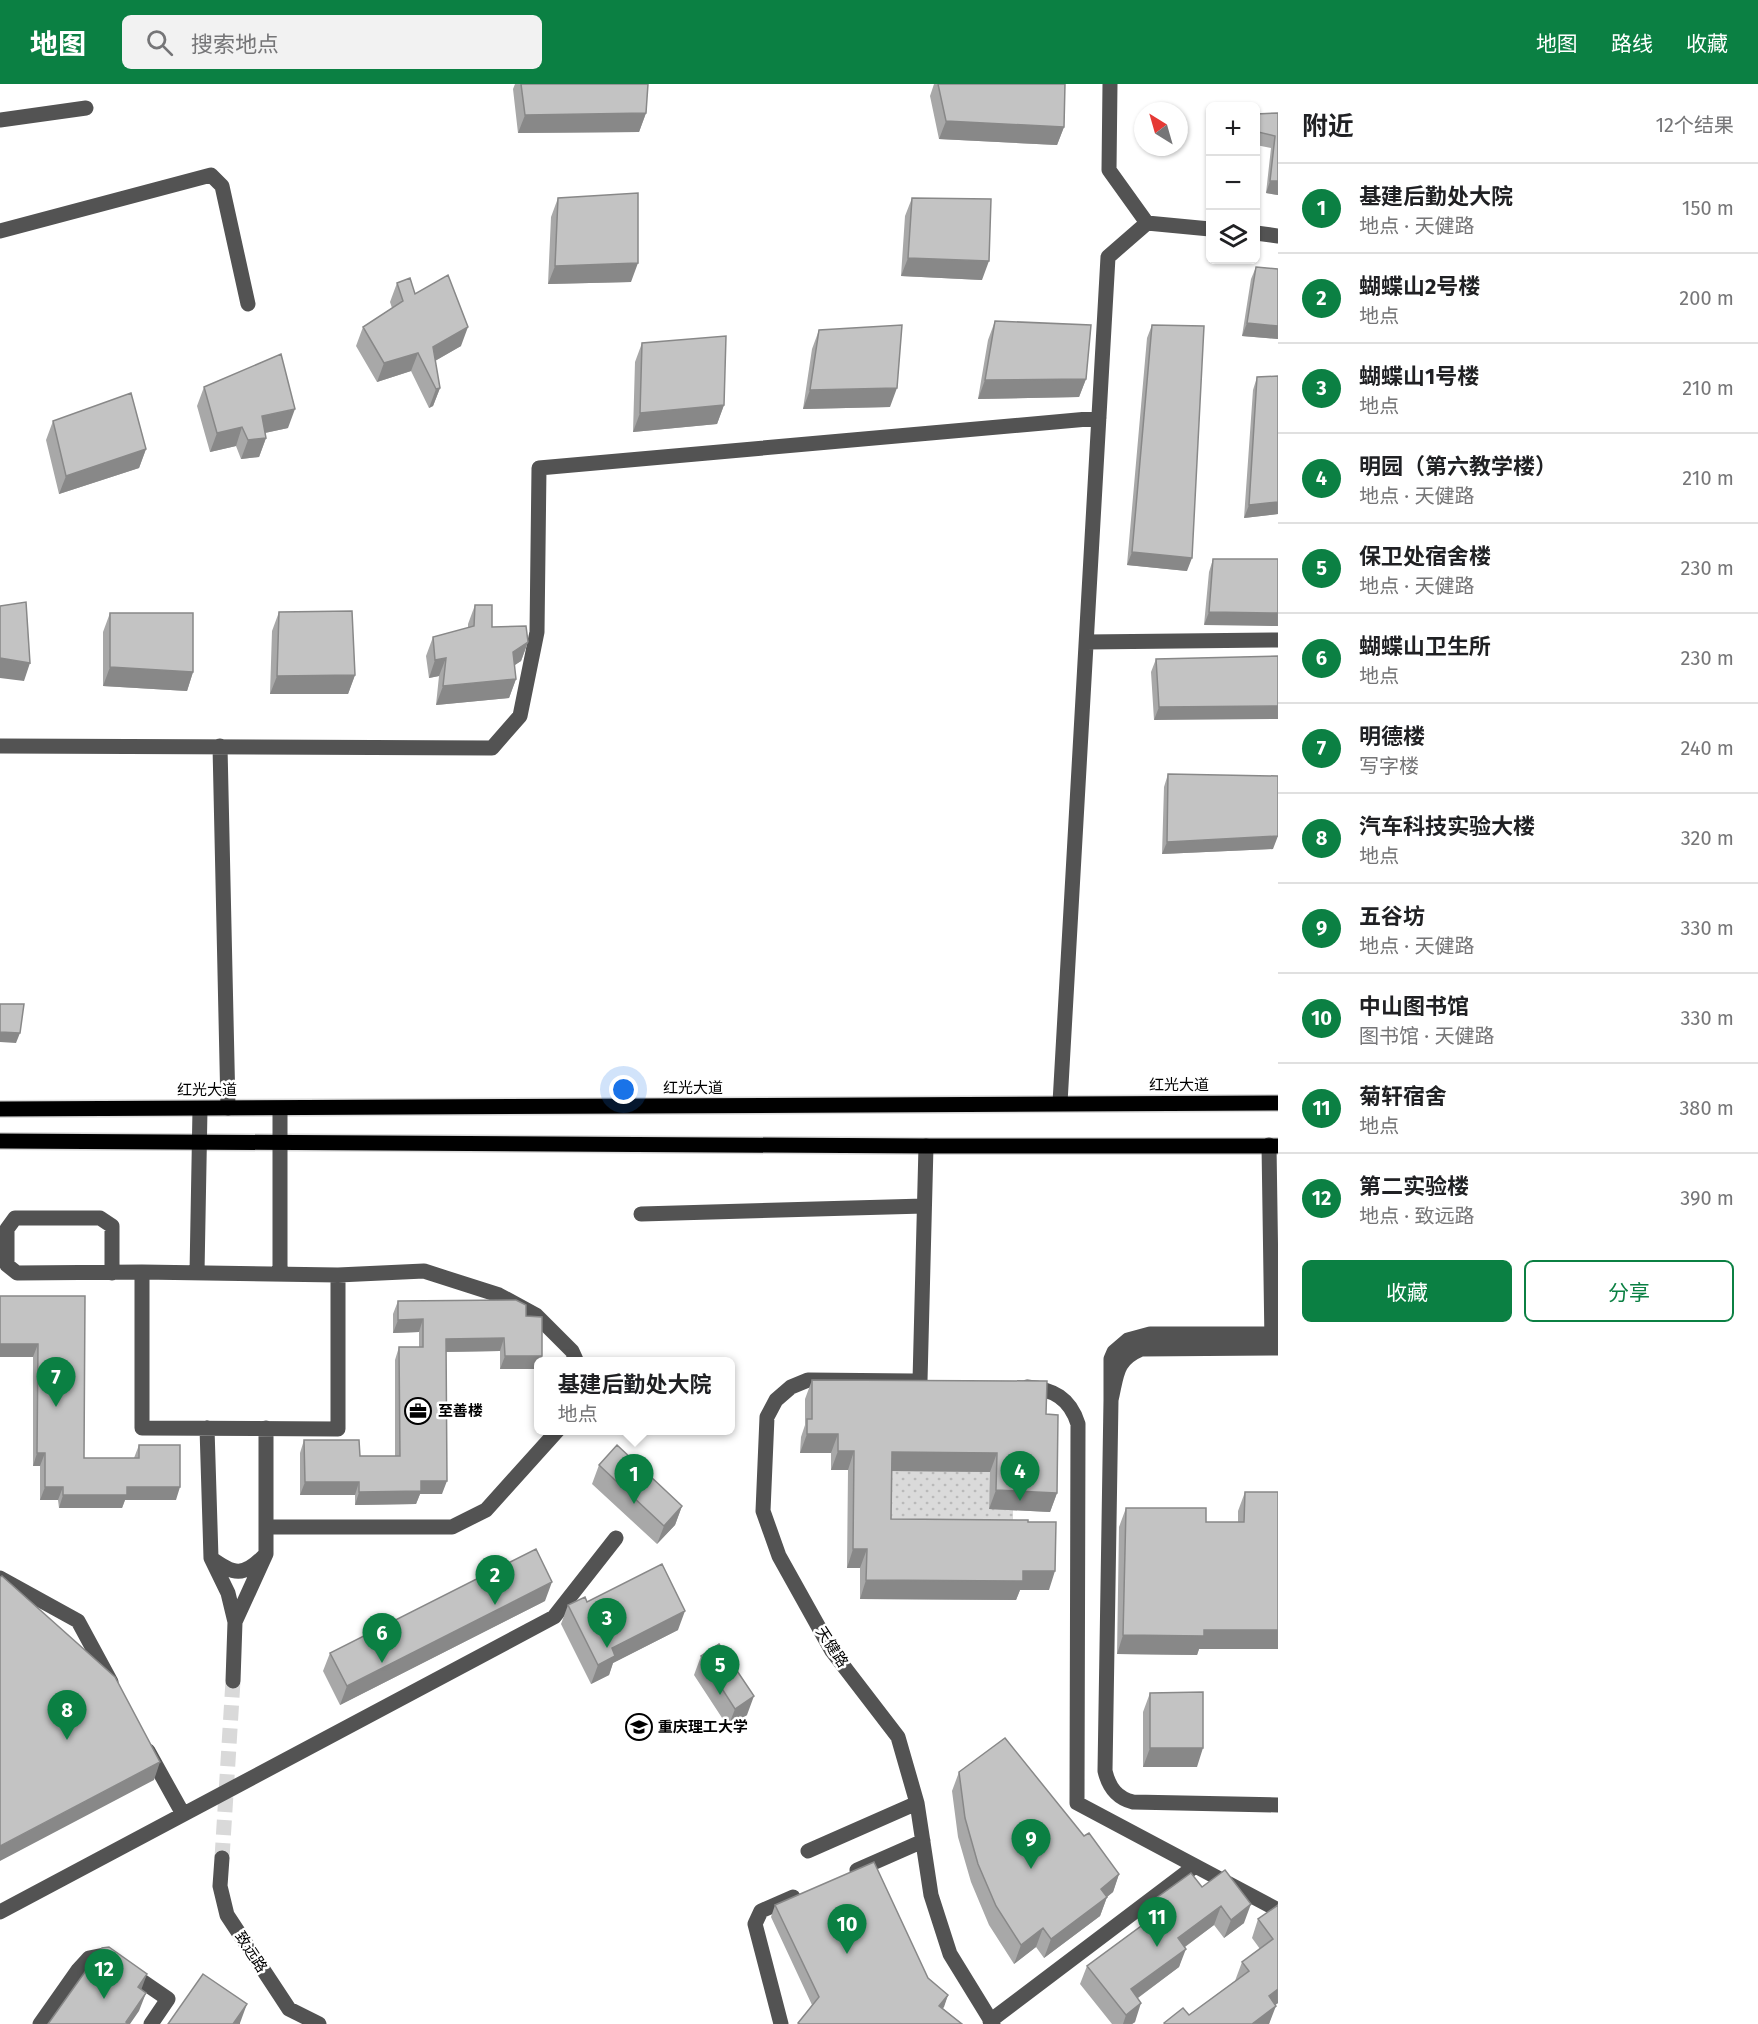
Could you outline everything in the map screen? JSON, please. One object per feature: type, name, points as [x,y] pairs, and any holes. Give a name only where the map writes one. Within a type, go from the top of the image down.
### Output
[{"type":"main road","name":"红光大道","points":[[0,1108],[280,1109],[1278,1102]]},
{"type":"main road","points":[[0,1141],[281,1144],[1274,1145]]},
{"type":"street","points":[[1110,84],[1109,171],[1147,223]]},
{"type":"street","points":[[0,120],[86,108]]},
{"type":"street","points":[[0,231],[210,174],[222,186],[248,304]]},
{"type":"street","points":[[1060,1102],[1108,257],[1147,223],[1206,229]]},
{"type":"street","points":[[1260,234],[1278,236]]},
{"type":"street","points":[[0,746],[492,748],[520,716],[537,632],[539,468],[1099,418]]},
{"type":"street","points":[[1086,642],[1278,640]]},
{"type":"street","points":[[220,746],[228,1108]]},
{"type":"street","points":[[197,1273],[200,1108]]},
{"type":"street","points":[[280,1109],[280,1274]]},
{"type":"street","points":[[1274,1145],[1275,1341],[1150,1334],[1128,1340],[1114,1352],[1111,1359],[1105,1771],[1108,1781],[1118,1796],[1133,1802],[1278,1804]]},
{"type":"street","points":[[641,1214],[924,1206],[926,1146]]},
{"type":"street","name":"天健路","points":[[924,1206],[926,1381],[808,1380],[791,1387],[776,1400],[767,1417],[763,1511],[778,1556],[832,1651],[898,1737],[917,1803],[931,1895],[950,1954],[991,2022]]},
{"type":"street","points":[[112,1273],[112,1226],[100,1218],[15,1218],[6,1229],[7,1265],[17,1273],[338,1275],[424,1271],[499,1295],[537,1315],[572,1351],[575,1357]]},
{"type":"street","points":[[142,1272],[142,1428],[338,1429],[338,1275]]},
{"type":"street","points":[[1009,1386],[1042,1388],[1054,1392],[1066,1400],[1074,1411],[1078,1424],[1077,1803],[1278,1910]]},
{"type":"street","points":[[207,1428],[211,1558],[228,1593],[235,1622],[233,1681]]},
{"type":"street","points":[[235,1622],[266,1554],[267,1428]]},
{"type":"street","points":[[266,1527],[452,1527],[486,1510],[554,1435]]},
{"type":"street","points":[[0,1912],[554,1617],[616,1538]]},
{"type":"street","points":[[211,1558],[225,1569],[239,1573],[253,1567],[266,1554]]},
{"type":"street","points":[[0,1578],[78,1621],[117,1694]]},
{"type":"street","points":[[140,1735],[183,1814]]},
{"type":"street","points":[[808,1851],[917,1803]]},
{"type":"street","points":[[847,1874],[923,1841]]},
{"type":"street","name":"致远路","points":[[222,1858],[220,1886],[227,1915],[289,2010],[319,2024]]},
{"type":"street","points":[[991,2022],[1195,1866]]},
{"type":"street","points":[[781,2024],[755,1924],[761,1911],[804,1892]]},
{"type":"street","points":[[40,2024],[89,1958],[104,1955],[168,1999],[151,2024]]},
{"type":"shaded area","points":[[886,1471],[1012,1472],[990,1494],[989,1508],[1013,1509],[1013,1538],[885,1538]]},
{"type":"building","points":[[521,84],[648,84],[646,113],[525,115]]},
{"type":"building","points":[[938,84],[1065,84],[1064,127],[946,121]]},
{"type":"building","points":[[1278,113],[1278,181],[1270,181],[1275,136],[1260,132],[1260,114]]},
{"type":"building","points":[[638,193],[638,263],[555,266],[558,198]]},
{"type":"building","points":[[912,198],[991,199],[989,261],[908,258]]},
{"type":"building","points":[[1256,267],[1278,269],[1278,326],[1247,323]]},
{"type":"building","points":[[448,275],[468,327],[433,347],[440,388],[436,389],[418,353],[384,363],[363,327],[403,301],[397,283],[410,278],[415,294]]},
{"type":"building","points":[[995,321],[1091,325],[1086,379],[985,380]]},
{"type":"building","points":[[902,325],[897,388],[810,390],[819,330]]},
{"type":"building","points":[[1152,325],[1204,326],[1192,558],[1132,552]]},
{"type":"building","points":[[726,336],[724,405],[640,413],[642,343]]},
{"type":"building","points":[[281,354],[295,409],[262,416],[266,438],[248,440],[242,427],[217,433],[204,387]]},
{"type":"building","points":[[1278,376],[1278,502],[1249,505],[1257,377]]},
{"type":"building","points":[[131,393],[146,449],[66,476],[53,421]]},
{"type":"building","points":[[1213,559],[1278,559],[1278,613],[1209,612]]},
{"type":"building","points":[[26,602],[30,663],[0,658],[0,606]]},
{"type":"building","points":[[475,605],[492,605],[492,627],[526,626],[528,642],[513,652],[516,679],[443,686],[446,658],[435,660],[433,637],[474,626]]},
{"type":"building","points":[[352,611],[355,675],[277,676],[279,612]]},
{"type":"building","points":[[110,613],[193,613],[193,672],[110,667]]},
{"type":"building","points":[[1278,656],[1278,706],[1159,707],[1156,659]]},
{"type":"building","points":[[1168,774],[1278,776],[1278,836],[1167,842]]},
{"type":"building","points":[[0,1004],[24,1004],[20,1033],[0,1032]]},
{"type":"building","points":[[0,1296],[85,1296],[84,1458],[139,1458],[139,1445],[180,1445],[180,1487],[127,1487],[127,1495],[63,1495],[63,1487],[45,1487],[45,1453],[37,1453],[38,1344],[0,1344]]},
{"type":"building","name":"至善楼","points":[[516,1300],[526,1305],[526,1316],[542,1317],[542,1356],[505,1356],[504,1338],[446,1339],[447,1481],[421,1481],[421,1491],[359,1492],[359,1482],[305,1482],[304,1440],[359,1440],[360,1456],[400,1456],[399,1347],[423,1347],[423,1319],[398,1320],[398,1301]]},
{"type":"building","points":[[812,1380],[1047,1381],[1046,1414],[1058,1415],[1057,1493],[996,1490],[997,1453],[892,1452],[891,1519],[1056,1522],[1055,1571],[1023,1571],[1023,1581],[866,1580],[867,1549],[853,1549],[854,1451],[838,1451],[838,1434],[807,1434],[807,1419],[812,1419]]},
{"type":"building","points":[[617,1445],[682,1506],[664,1526],[599,1465]]},
{"type":"building","points":[[1245,1492],[1278,1492],[1278,1630],[1204,1630],[1204,1636],[1123,1635],[1126,1508],[1206,1508],[1206,1522],[1244,1522]]},
{"type":"building","points":[[536,1549],[552,1582],[347,1686],[330,1653]]},
{"type":"building","points":[[662,1564],[685,1611],[612,1648],[615,1656],[598,1665],[568,1605],[585,1597],[587,1602]]},
{"type":"building","points":[[2,1576],[115,1677],[160,1762],[0,1846],[0,1577]]},
{"type":"building","points":[[719,1644],[754,1696],[735,1709],[701,1656]]},
{"type":"building","points":[[1203,1692],[1203,1748],[1150,1748],[1150,1693]]},
{"type":"building","points":[[1005,1738],[1084,1836],[1089,1833],[1119,1874],[1101,1889],[1107,1897],[1051,1939],[1043,1928],[1021,1945],[996,1906],[978,1864],[965,1818],[959,1772]]},
{"type":"building","points":[[874,1862],[928,1978],[948,1995],[939,2006],[962,2024],[798,2023],[819,1997],[775,1905]]},
{"type":"building","points":[[1225,1870],[1251,1904],[1231,1920],[1221,1906],[1178,1938],[1186,1949],[1131,1989],[1141,2003],[1126,2015],[1087,1966],[1156,1915],[1148,1904],[1191,1873],[1202,1887]]},
{"type":"building","points":[[1278,1905],[1278,1989],[1269,1996],[1276,2006],[1252,2024],[1165,2024],[1183,2008],[1189,2015],[1249,1971],[1242,1962],[1273,1939],[1258,1919]]},
{"type":"building","points":[[109,1947],[147,1974],[138,1987],[146,1993],[126,2022],[129,2024],[48,2024],[102,1948]]},
{"type":"building","points":[[203,1974],[247,2004],[233,2024],[168,2024]]},
{"type":"tunnel","points":[[222,1858],[233,1681]]},
{"type":"place","name":"明德楼","points":[[56,1407]]},
{"type":"place","name":"至善楼","points":[[418,1411]]},
{"type":"place","name":"明园（第六教学楼）","points":[[1020,1501]]},
{"type":"place","name":"基建后勤处大院","points":[[634,1504]]},
{"type":"place","name":"蝴蝶山2号楼","points":[[495,1605]]},
{"type":"place","name":"蝴蝶山1号楼","points":[[607,1648]]},
{"type":"place","name":"蝴蝶山卫生所","points":[[382,1663]]},
{"type":"place","name":"保卫处宿舍楼","points":[[720,1695]]},
{"type":"place","name":"重庆理工大学","points":[[639,1727]]},
{"type":"place","name":"汽车科技实验大楼","points":[[67,1740]]},
{"type":"place","name":"五谷坊","points":[[1031,1869]]},
{"type":"place","name":"菊轩宿舍","points":[[1157,1947]]},
{"type":"place","name":"中山图书馆","points":[[847,1954]]},
{"type":"place","name":"第二实验楼","points":[[104,1999]]}]
